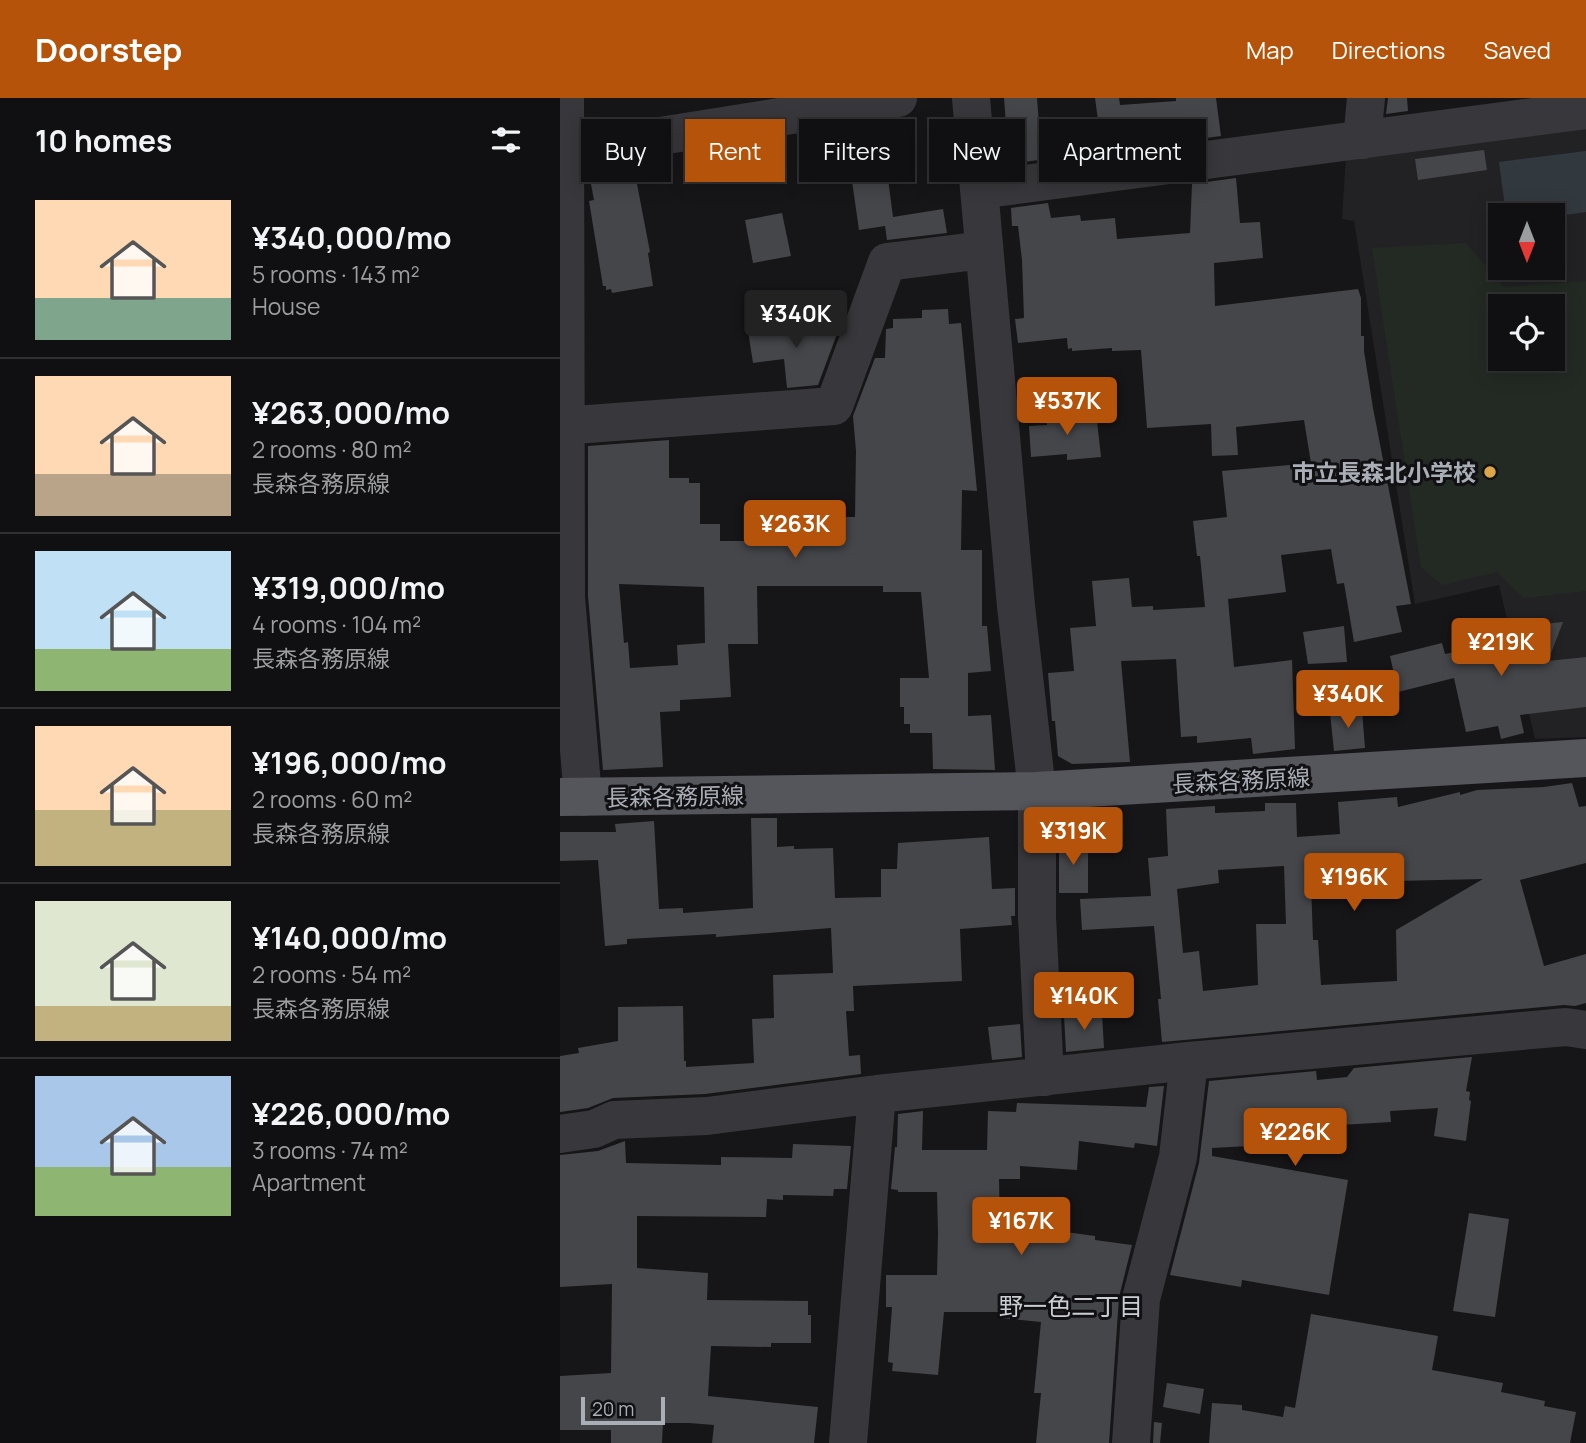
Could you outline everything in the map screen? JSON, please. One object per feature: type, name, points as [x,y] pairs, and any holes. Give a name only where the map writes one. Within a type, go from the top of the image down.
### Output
[{"type":"main road","name":"長森各務原線","points":[[572,797],[1037,791],[1586,758]]},
{"type":"street","points":[[565,98],[562,426],[572,797]]},
{"type":"street","points":[[563,152],[898,98]]},
{"type":"street","points":[[971,98],[1016,607],[1037,791],[1037,917],[1045,1077]]},
{"type":"street","points":[[1362,140],[1366,98]]},
{"type":"street","points":[[979,190],[1586,110]]},
{"type":"street","points":[[562,426],[834,406],[887,262],[984,250]]},
{"type":"street","points":[[560,1134],[594,1129],[614,1120],[707,1116],[877,1094],[1189,1061],[1566,1027],[1586,1030]]},
{"type":"street","points":[[1131,1443],[1141,1299],[1178,1157],[1189,1061]]},
{"type":"street","points":[[848,1443],[877,1094]]},
{"type":"shaded area","name":"市立長森北小学校","points":[[1586,123],[1586,737],[1535,739],[1499,585],[1415,604],[1354,221],[1342,219],[1346,155]]},
{"type":"shaded area","points":[[1586,151],[1586,212],[1565,215],[1565,203],[1504,203],[1499,162]]},
{"type":"shaded area","points":[[1466,243],[1488,268],[1488,280],[1498,280],[1504,287],[1586,281],[1586,591],[1523,598],[1497,572],[1442,585],[1421,567],[1372,248]]},
{"type":"building","points":[[1004,98],[1037,98],[1039,160],[1025,162],[1025,119],[1006,119]]},
{"type":"building","points":[[1095,98],[1119,98],[1120,105],[1176,101],[1176,98],[1216,98],[1221,136],[1206,138],[1206,119],[1098,119]]},
{"type":"building","points":[[1388,98],[1407,98],[1408,111],[1386,114]]},
{"type":"building","points":[[1484,150],[1487,170],[1418,180],[1415,159]]},
{"type":"building","points":[[1236,178],[1240,223],[1260,222],[1263,258],[1214,263],[1215,306],[1358,289],[1361,298],[1361,336],[1364,336],[1373,408],[1411,604],[1396,606],[1402,632],[1354,642],[1344,583],[1337,584],[1331,549],[1281,555],[1286,592],[1228,599],[1234,667],[1292,660],[1295,749],[1253,754],[1251,738],[1197,743],[1197,736],[1181,737],[1176,659],[1121,661],[1130,762],[1072,764],[1058,756],[1048,673],[1074,671],[1070,628],[1096,626],[1092,581],[1129,578],[1132,607],[1153,606],[1153,610],[1205,607],[1193,521],[1227,517],[1222,471],[1311,463],[1304,420],[1236,427],[1238,455],[1212,456],[1211,424],[1147,428],[1141,350],[1112,351],[1112,348],[1072,351],[1072,348],[1068,349],[1067,338],[1018,343],[1015,319],[1024,318],[1022,260],[1018,226],[1012,226],[1011,208],[1048,203],[1051,218],[1080,215],[1081,221],[1115,218],[1117,239],[1190,233],[1192,184]]},
{"type":"building","points":[[637,182],[650,252],[653,286],[612,293],[611,289],[606,290],[606,286],[603,286],[589,201],[594,200],[591,184]]},
{"type":"building","points":[[852,182],[888,182],[893,217],[943,209],[947,233],[887,240],[885,226],[859,230]]},
{"type":"building","points":[[782,213],[791,256],[753,263],[745,220]]},
{"type":"building","points":[[948,309],[949,324],[961,323],[977,491],[962,490],[961,550],[982,550],[982,626],[987,626],[991,671],[968,673],[968,716],[991,715],[995,770],[933,769],[932,733],[910,733],[910,724],[904,724],[904,707],[900,707],[900,678],[929,678],[921,592],[883,592],[883,586],[757,586],[758,644],[728,644],[731,697],[680,700],[680,711],[660,712],[663,767],[603,770],[588,596],[588,446],[669,440],[669,478],[689,478],[689,483],[700,483],[700,524],[720,524],[720,541],[795,541],[795,517],[855,517],[856,451],[853,416],[875,358],[885,358],[886,329],[893,328],[893,319],[922,318],[922,310]],"holes":[[[619,584],[704,587],[705,643],[677,645],[678,665],[630,668],[628,642],[624,643]]]},
{"type":"building","points":[[836,321],[837,334],[818,385],[787,388],[784,359],[753,363],[748,331]]},
{"type":"building","points":[[1096,412],[1101,457],[1067,460],[1067,454],[1031,457],[1029,426],[1047,425],[1047,419],[1068,417],[1068,414]]},
{"type":"building","points":[[1563,622],[1548,661],[1586,657],[1586,707],[1520,715],[1524,733],[1501,739],[1498,726],[1466,732],[1454,678],[1398,692],[1390,656],[1442,643],[1445,654],[1464,652],[1516,641],[1514,627]]},
{"type":"building","points":[[1344,626],[1347,662],[1308,664],[1303,632]]},
{"type":"building","points":[[1362,710],[1365,748],[1334,751],[1330,713]]},
{"type":"building","points":[[1572,783],[1579,807],[1586,806],[1586,863],[1520,880],[1544,966],[1586,954],[1586,1003],[1162,1042],[1154,926],[1082,930],[1080,899],[1151,896],[1148,858],[1168,856],[1166,809],[1215,806],[1215,813],[1265,811],[1265,803],[1296,803],[1297,837],[1340,834],[1338,802],[1397,797],[1398,807],[1460,792],[1460,795],[1477,790]],"holes":[[[1284,866],[1286,924],[1256,924],[1258,985],[1203,991],[1199,951],[1183,953],[1177,889],[1219,883],[1218,870]],[[1396,875],[1396,881],[1483,879],[1396,930],[1397,981],[1321,985],[1318,940],[1313,940],[1311,883]]]},
{"type":"building","points":[[751,818],[777,818],[777,847],[833,848],[835,898],[881,897],[881,869],[897,869],[898,843],[989,837],[992,889],[1015,888],[1015,916],[1011,916],[1012,925],[960,929],[962,981],[853,986],[854,1011],[846,1011],[849,1056],[860,1055],[861,1074],[705,1094],[613,1098],[588,1108],[560,1112],[560,1056],[579,1053],[578,1048],[618,1041],[618,1007],[683,1006],[686,1067],[754,1063],[752,1019],[774,1018],[773,975],[833,973],[831,928],[716,937],[716,934],[627,939],[627,944],[605,946],[598,860],[560,861],[560,832],[616,832],[615,824],[654,821],[659,909],[683,908],[683,913],[753,908]]},
{"type":"building","points":[[1059,839],[1088,842],[1088,893],[1059,893]]},
{"type":"building","points":[[1108,980],[1110,1012],[1089,1013],[1087,981]]},
{"type":"building","points":[[1102,1013],[1104,1048],[1066,1052],[1064,1016]]},
{"type":"building","points":[[1020,1024],[1022,1057],[992,1060],[988,1027]]},
{"type":"building","points":[[1472,1057],[1466,1091],[1470,1092],[1471,1101],[1466,1141],[1434,1136],[1438,1108],[1390,1111],[1391,1122],[1340,1125],[1342,1141],[1212,1148],[1212,1156],[1348,1180],[1329,1295],[1242,1280],[1241,1287],[1170,1275],[1199,1163],[1209,1081],[1316,1071],[1317,1080],[1347,1077],[1354,1068]]},
{"type":"building","points":[[1164,1086],[1157,1146],[1135,1143],[1134,1148],[1079,1141],[1077,1170],[1020,1166],[1020,1179],[999,1179],[1000,1228],[1058,1228],[1058,1231],[1095,1236],[1095,1240],[1132,1245],[1119,1297],[1109,1443],[1036,1443],[1041,1393],[1034,1393],[1041,1322],[1000,1318],[1001,1312],[944,1312],[938,1375],[892,1371],[893,1363],[888,1362],[892,1307],[886,1307],[886,1275],[937,1275],[938,1234],[937,1192],[898,1192],[891,1189],[898,1114],[923,1111],[922,1150],[987,1150],[988,1111],[1016,1112],[1017,1103],[1146,1107],[1149,1087]]},
{"type":"building","points":[[625,1141],[626,1163],[721,1165],[721,1157],[792,1158],[793,1144],[851,1146],[847,1189],[834,1189],[833,1196],[783,1195],[783,1200],[767,1199],[766,1217],[637,1216],[637,1268],[708,1273],[707,1300],[808,1301],[811,1343],[771,1343],[771,1347],[711,1346],[708,1396],[818,1407],[814,1443],[712,1443],[714,1425],[689,1423],[663,1423],[662,1443],[611,1443],[611,1430],[560,1430],[560,1376],[611,1373],[612,1284],[560,1287],[560,1155],[598,1151]]},
{"type":"building","points":[[1469,1213],[1509,1219],[1495,1317],[1453,1311]]},
{"type":"building","points":[[1311,1314],[1438,1336],[1432,1370],[1503,1383],[1501,1392],[1545,1401],[1544,1406],[1576,1412],[1570,1443],[1209,1443],[1212,1403],[1242,1405],[1242,1410],[1283,1417],[1285,1406],[1295,1408]]},
{"type":"building","points":[[1167,1383],[1204,1389],[1200,1414],[1163,1407]]},
{"type":"building","points":[[1154,1422],[1162,1423],[1160,1443],[1153,1443]]},
{"type":"place","name":"市立長森北小学校","points":[[1490,472]]},
{"type":"district","name":"野一色二丁目","points":[[1071,1305]]}]
